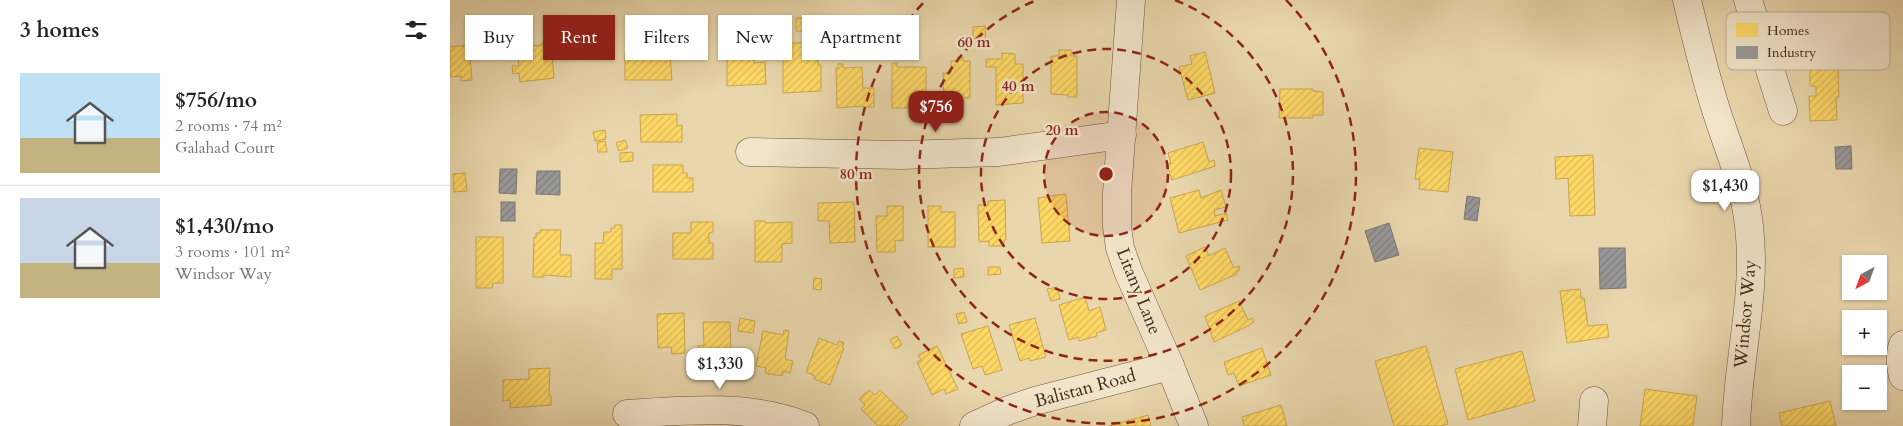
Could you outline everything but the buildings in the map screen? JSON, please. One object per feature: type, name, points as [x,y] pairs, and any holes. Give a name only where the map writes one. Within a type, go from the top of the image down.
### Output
[{"type":"street","name":"Litany Lane","points":[[1131,0],[1118,193],[1117,227],[1120,248],[1194,426]]},
{"type":"street","name":"Windsor Way","points":[[1687,0],[1704,73],[1740,184],[1749,225],[1752,266],[1737,400],[1736,426]]},
{"type":"street","points":[[1748,0],[1752,12]]},
{"type":"street","points":[[1770,70],[1783,112]]},
{"type":"street","points":[[750,152],[901,155],[999,152],[1122,135]]},
{"type":"street","points":[[1903,345],[1900,352],[1900,364],[1903,376]]},
{"type":"street","name":"Balistan Road","points":[[974,426],[1008,410],[1035,401],[1170,366]]},
{"type":"street","points":[[627,414],[721,411],[792,420],[806,426]]}]
